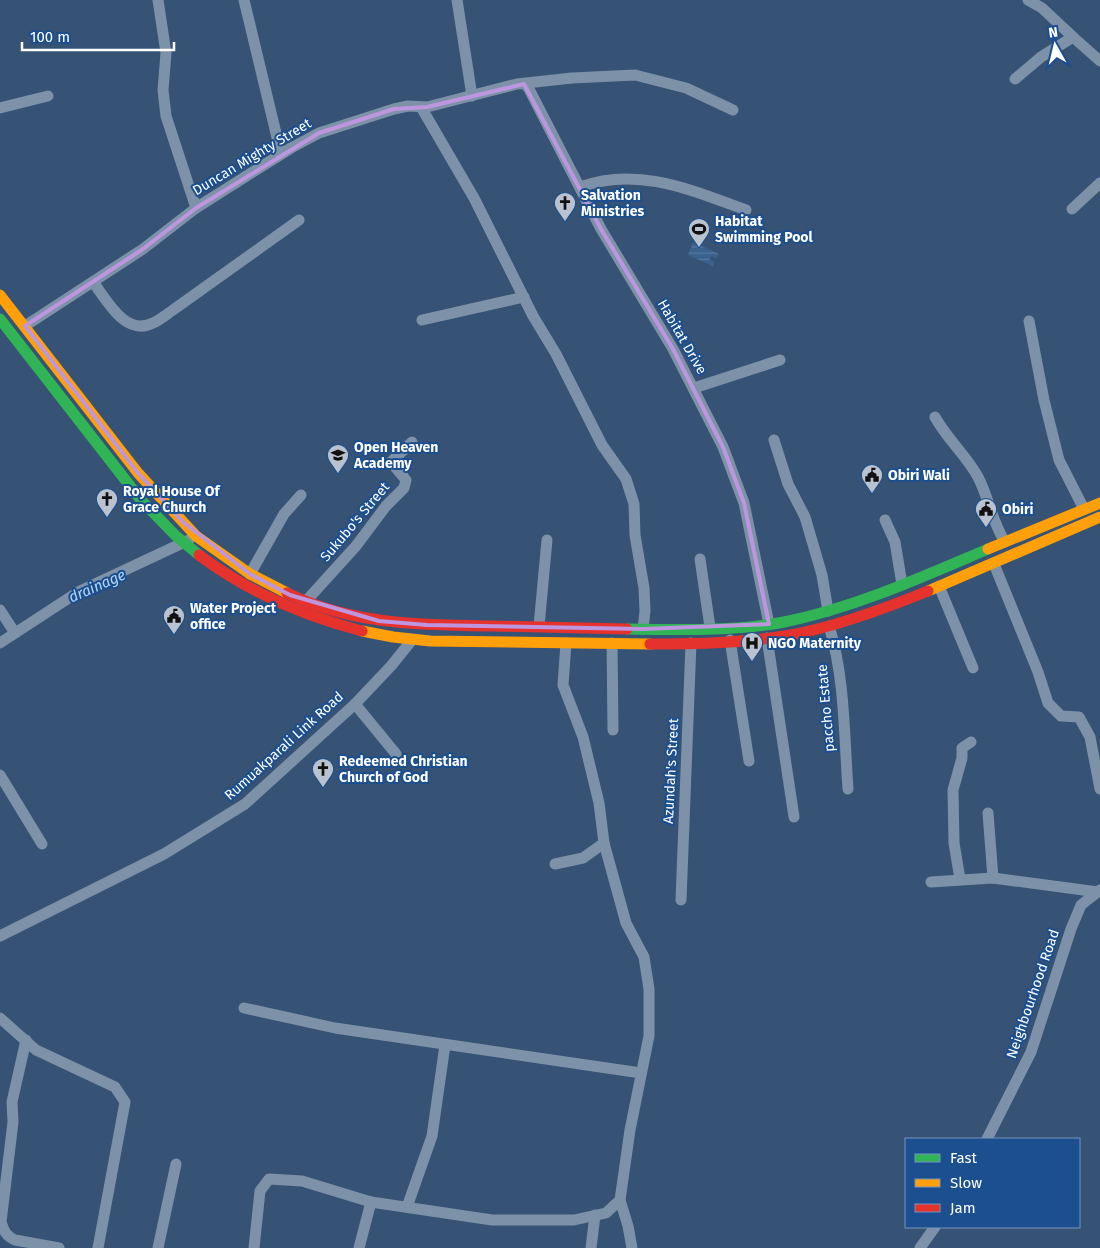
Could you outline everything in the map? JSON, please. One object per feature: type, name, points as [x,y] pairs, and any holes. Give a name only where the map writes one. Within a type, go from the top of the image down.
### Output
[{"type":"main road","points":[[0,295],[138,473],[196,536],[250,574],[290,595],[330,609],[379,621],[427,625],[643,628],[769,624],[828,611],[902,584],[1100,503]]},
{"type":"main road","points":[[2,324],[127,483],[184,544],[223,572],[285,606],[326,621],[368,632],[412,640],[691,643],[768,638],[829,626],[939,586],[1099,521]]},
{"type":"street","points":[[158,0],[166,53],[163,90],[166,116],[196,208]]},
{"type":"street","points":[[244,0],[281,154]]},
{"type":"street","points":[[457,0],[472,96]]},
{"type":"street","points":[[1028,0],[1042,8],[1100,61]]},
{"type":"street","points":[[1015,80],[1041,58],[1073,37]]},
{"type":"street","name":"Duncan Mighty Street","points":[[25,326],[143,249],[196,208],[281,154],[319,133],[341,125],[394,109],[421,107],[524,84],[572,78],[636,76],[686,88],[733,110]]},
{"type":"street","name":"Habitat Drive","points":[[524,84],[528,86],[601,229],[673,348],[723,446],[744,502],[769,624]]},
{"type":"street","points":[[0,108],[48,96]]},
{"type":"street","points":[[421,107],[471,192],[602,444],[626,479],[634,504],[635,535],[644,588],[645,611],[643,628]]},
{"type":"street","points":[[580,187],[609,179],[641,178],[685,188],[746,210]]},
{"type":"street","points":[[1072,209],[1100,183]]},
{"type":"street","points":[[93,282],[125,321],[133,326],[144,326],[153,323],[173,310],[299,220]]},
{"type":"street","points":[[422,320],[524,297]]},
{"type":"street","points":[[1029,321],[1044,400],[1059,460],[1084,509]]},
{"type":"street","points":[[694,388],[780,360]]},
{"type":"street","points":[[935,417],[944,433],[978,478],[999,532],[1005,542]]},
{"type":"street","points":[[774,440],[786,478],[801,507],[811,536],[822,575],[828,611]]},
{"type":"street","name":"Sukubo's Street","points":[[307,600],[356,546],[386,506],[404,488],[406,480],[391,462],[412,442]]},
{"type":"street","points":[[250,574],[284,514],[301,496]]},
{"type":"street","points":[[885,520],[895,542],[902,584]]},
{"type":"street","points":[[0,643],[78,592],[184,544],[196,536]]},
{"type":"street","points":[[539,626],[547,540]]},
{"type":"street","points":[[700,559],[710,627]]},
{"type":"street","points":[[994,564],[1038,672],[1048,703],[1061,716],[1078,716],[1090,737],[1100,789]]},
{"type":"street","points":[[939,586],[973,668]]},
{"type":"street","points":[[0,610],[15,633]]},
{"type":"street","name":"paccho Estate","points":[[829,626],[836,647],[840,678],[848,789]]},
{"type":"street","points":[[768,638],[794,818]]},
{"type":"street","name":"Rumuakparali Link Road","points":[[0,936],[164,854],[238,808],[308,748],[355,704],[391,666],[412,640]]},
{"type":"street","points":[[730,640],[749,761]]},
{"type":"street","points":[[566,643],[563,685],[583,737],[599,803],[604,843],[626,922],[644,957],[649,989],[649,1036],[630,1130],[620,1200],[632,1248]]},
{"type":"street","points":[[612,643],[613,730]]},
{"type":"street","name":"Azundah's Street","points":[[681,900],[691,643]]},
{"type":"street","points":[[355,704],[396,754]]},
{"type":"street","points":[[960,879],[954,843],[954,781],[962,758],[962,748],[971,742]]},
{"type":"street","points":[[0,775],[42,844]]},
{"type":"street","points":[[988,813],[993,878]]},
{"type":"street","points":[[555,864],[583,858],[604,843]]},
{"type":"street","points":[[930,882],[993,878],[1099,891]]},
{"type":"street","name":"Neighbourhood Road","points":[[988,1138],[1032,1052],[1071,929],[1081,905],[1099,891]]},
{"type":"street","points":[[244,1008],[335,1028],[641,1073]]},
{"type":"street","points":[[0,1018],[36,1050],[116,1087],[125,1102],[98,1248]]},
{"type":"street","points":[[26,1040],[12,1102],[13,1122],[0,1214],[1,1222],[4,1231],[15,1240],[58,1248]]},
{"type":"street","points":[[407,1207],[432,1136],[445,1045]]},
{"type":"street","points":[[158,1248],[176,1164]]},
{"type":"street","points":[[254,1248],[260,1191],[269,1179],[302,1181],[370,1202],[492,1220],[574,1220],[606,1213],[620,1200]]},
{"type":"street","points":[[359,1248],[370,1202]]},
{"type":"street","points":[[591,1248],[595,1215]]},
{"type":"street","points":[[920,1248],[933,1228]]},
{"type":"highlighted area","points":[[524,84],[601,229],[673,349],[723,447],[744,503],[769,624],[643,629],[427,625],[379,621],[290,595],[250,574],[183,522],[138,473],[25,326],[143,249],[196,208],[319,133],[394,109],[427,107]]},
{"type":"water","name":"Habitat Swimming Pool","points":[[693,242],[719,254],[716,258],[711,256],[710,260],[714,262],[713,266],[688,255]]},
{"type":"traffic: fast","points":[[0,319],[141,500],[176,536],[199,555]]},
{"type":"traffic: fast","points":[[627,629],[686,630],[747,627],[784,622],[836,609],[862,600],[913,581],[988,549]]},
{"type":"traffic: slow","points":[[0,295],[138,473],[196,536],[250,574],[287,593]]},
{"type":"traffic: slow","points":[[988,549],[1100,503]]},
{"type":"traffic: slow","points":[[928,591],[1100,517]]},
{"type":"traffic: slow","points":[[362,631],[430,641],[650,644]]},
{"type":"traffic: jam","points":[[199,555],[237,580],[277,601],[319,618],[362,631]]},
{"type":"traffic: jam","points":[[650,644],[756,640],[791,635],[861,616],[928,591]]},
{"type":"traffic: jam","points":[[287,593],[311,604],[336,612],[414,624],[627,629]]},
{"type":"place","name":"Salvation Ministries","points":[[565,222]]},
{"type":"place","name":"Habitat Swimming Pool","points":[[699,248]]},
{"type":"place","name":"Open Heaven Academy","points":[[338,474]]},
{"type":"place","name":"Obiri Wali","points":[[872,494]]},
{"type":"place","name":"Royal House Of Grace Church","points":[[107,518]]},
{"type":"place","name":"Obiri","points":[[986,528]]},
{"type":"place","name":"Water Project office","points":[[174,635]]},
{"type":"place","name":"NGO Maternity","points":[[752,662]]},
{"type":"place","name":"Redeemed Christian Church of God","points":[[323,788]]},
{"type":"water label","name":"drainage","points":[[97,586]]}]
